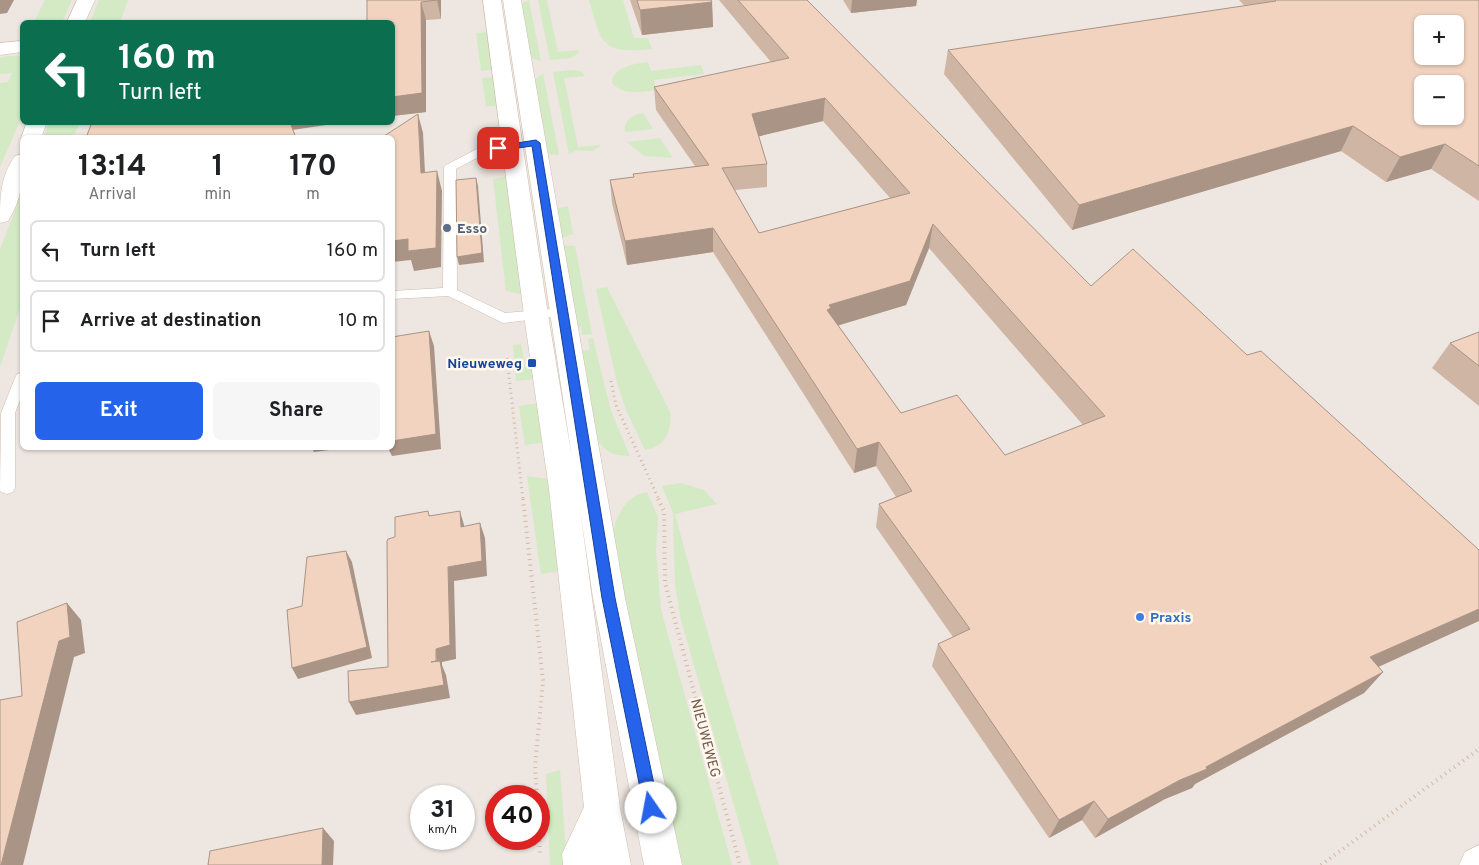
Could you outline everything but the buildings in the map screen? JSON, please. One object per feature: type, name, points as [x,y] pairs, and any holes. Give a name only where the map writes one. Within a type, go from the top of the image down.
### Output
[{"type":"street","points":[[77,20],[86,0]]},
{"type":"street","points":[[492,0],[525,144]]},
{"type":"street","points":[[512,0],[525,144],[549,314],[563,489],[602,808],[612,865]]},
{"type":"street","points":[[0,49],[20,47]]},
{"type":"street","points":[[0,216],[20,165]]},
{"type":"street","points":[[549,314],[663,865]]},
{"type":"street","points":[[582,865],[581,854],[602,808]]},
{"type":"lane","points":[[450,292],[450,167],[484,150],[525,144]]},
{"type":"lane","points":[[395,295],[450,292],[503,318],[549,314]]},
{"type":"lane","points":[[7,488],[8,414],[20,383]]},
{"type":"path","points":[[503,318],[543,681],[535,766],[536,785]]},
{"type":"path","name":"NIEUWEWEG","points":[[610,378],[616,405],[664,512],[665,583],[740,865]]},
{"type":"path","points":[[1321,865],[1479,749]]},
{"type":"path","points":[[540,850],[540,865]]},
{"type":"shaded area","points":[[0,0],[1479,0],[1479,865],[0,865]]},
{"type":"green space","points":[[45,0],[72,0],[63,20],[35,20]]},
{"type":"green space","points":[[99,0],[128,0],[121,20],[91,20]]},
{"type":"green space","points":[[529,0],[541,61],[527,57],[519,5]]},
{"type":"green space","points":[[538,0],[547,0],[558,52],[578,50],[579,53],[571,58],[550,60]]},
{"type":"green space","points":[[589,0],[623,0],[634,38],[648,38],[652,49],[622,50],[613,48],[606,43],[597,27]]},
{"type":"green space","points":[[491,32],[495,69],[481,71],[476,33]]},
{"type":"green space","points":[[20,56],[20,121],[0,167],[0,83],[8,82],[12,73],[0,74],[0,58]]},
{"type":"green space","points":[[648,62],[651,71],[701,65],[704,74],[654,80],[656,90],[644,92],[622,90],[612,83],[613,77],[620,69]]},
{"type":"green space","points":[[573,70],[582,72],[585,76],[564,78],[578,147],[601,145],[593,151],[577,150],[569,154],[553,72]]},
{"type":"green space","points":[[543,73],[559,155],[545,154],[533,81]]},
{"type":"green space","points":[[496,77],[500,106],[486,106],[482,78]]},
{"type":"green space","points":[[643,113],[653,129],[625,132],[627,121],[635,115]]},
{"type":"green space","points":[[48,125],[79,125],[74,135],[45,135]]},
{"type":"green space","points":[[660,138],[673,158],[644,156],[627,142]]},
{"type":"green space","points":[[509,176],[525,295],[506,291],[493,179]]},
{"type":"green space","points":[[20,197],[20,308],[0,367],[0,250]]},
{"type":"green space","points":[[568,206],[573,234],[559,239],[555,209]]},
{"type":"green space","points":[[561,245],[575,246],[592,334],[582,335],[581,327],[575,327]]},
{"type":"green space","points":[[607,287],[670,412],[670,425],[666,437],[658,445],[645,450],[626,410],[617,383],[596,289]]},
{"type":"green space","points":[[593,338],[611,411],[630,456],[609,452],[595,436],[579,351],[590,350],[588,339]]},
{"type":"green space","points":[[521,344],[525,367],[535,367],[536,379],[516,381],[513,345]]},
{"type":"green space","points":[[539,403],[545,442],[525,445],[519,406]]},
{"type":"green space","points":[[527,476],[549,479],[560,571],[541,574]]},
{"type":"green space","points":[[681,483],[704,490],[717,504],[675,514],[725,690],[779,865],[751,865],[681,620],[675,584],[673,513],[662,486]]},
{"type":"green space","points":[[647,492],[658,517],[656,552],[661,610],[732,865],[683,865],[674,827],[612,535],[616,521],[623,508],[633,497]]},
{"type":"green space","points":[[560,770],[567,865],[550,865],[550,785],[546,785],[546,774]]},
{"type":"place","name":"Esso","points":[[447,228]]},
{"type":"place","name":"Nieuweweg","points":[[532,363]]},
{"type":"place","name":"Praxis","points":[[1140,617]]},
{"type":"route","points":[[498,148],[536,143],[609,598],[651,808]]}]
